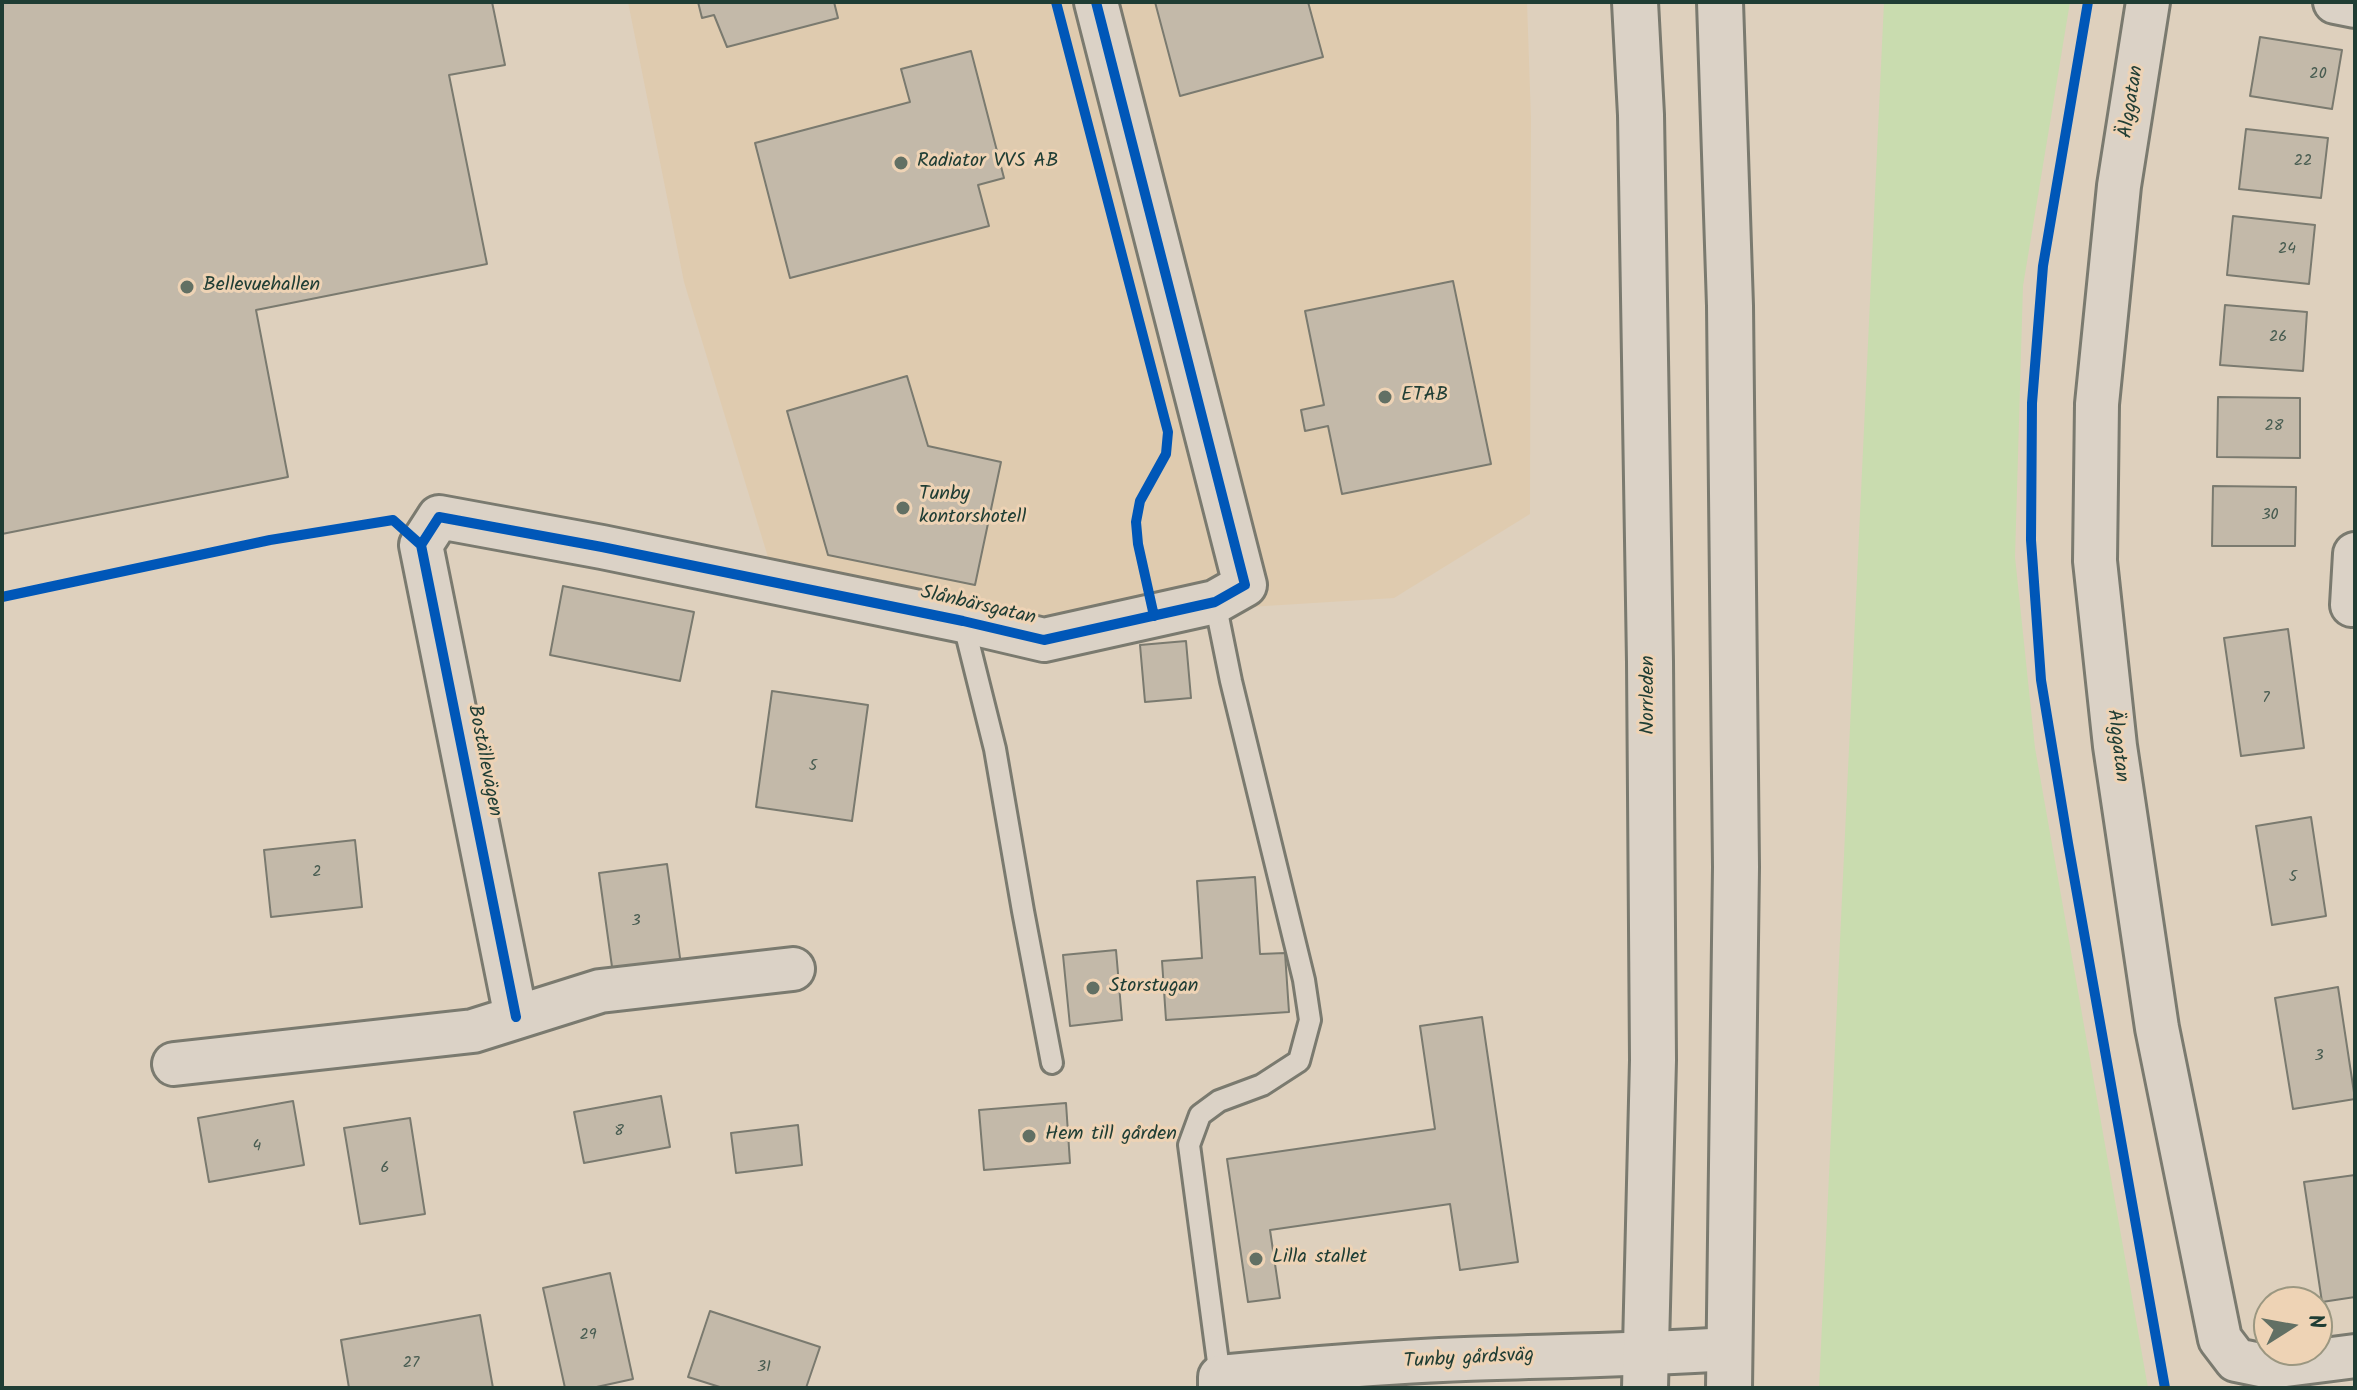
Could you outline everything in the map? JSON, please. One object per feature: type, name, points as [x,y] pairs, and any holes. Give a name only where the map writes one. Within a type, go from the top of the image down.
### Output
[{"type":"main road","name":"Norrleden","points":[[1635,2],[1641,115],[1653,1060],[1645,1371]]},
{"type":"main road","points":[[1720,2],[1730,306],[1736,852],[1729,1369]]},
{"type":"street","name":"Slånbärsgatan","points":[[439,517],[602,547],[1044,640],[1215,602],[1245,585],[1096,2]]},
{"type":"street","name":"Älggatan","points":[[2148,2],[2119,186],[2097,404],[2095,561],[2115,746],[2157,1028],[2220,1339],[2236,1360],[2270,1367],[2355,1356]]},
{"type":"street","points":[[2335,2],[2355,6]]},
{"type":"street","name":"Boställevägen","points":[[439,517],[421,545],[516,1017]]},
{"type":"street","points":[[2352,605],[2355,554]]},
{"type":"street","points":[[174,1064],[473,1031],[600,991],[793,969]]},
{"type":"street","name":"Tunby gårdsväg","points":[[1220,1382],[1463,1359],[1645,1371],[1729,1369]]},
{"type":"lane","points":[[1215,602],[1231,681],[1304,980],[1310,1020],[1299,1061],[1262,1085],[1219,1101],[1200,1115],[1189,1145],[1220,1382]]},
{"type":"lane","points":[[963,621],[995,749],[1052,1063]]},
{"type":"shaded area","points":[[628,2],[1527,2],[1531,119],[1530,514],[1394,598],[1040,620],[771,567],[684,282]]},
{"type":"green space","points":[[1884,2],[2070,2],[2023,286],[2015,557],[2035,748],[2148,1388],[1819,1388]]},
{"type":"building","name":"Bellevuehallen","points":[[2,2],[492,2],[505,65],[449,75],[487,264],[256,310],[288,477],[2,534]]},
{"type":"building","points":[[698,2],[834,2],[838,18],[727,47],[714,15],[702,18]]},
{"type":"building","points":[[1155,2],[1308,2],[1323,57],[1180,96]]},
{"type":"building","points":[[2260,37],[2342,50],[2332,109],[2250,96]]},
{"type":"building","points":[[971,51],[1004,178],[978,185],[989,226],[790,278],[755,143],[910,102],[901,69]]},
{"type":"building","points":[[2246,129],[2328,138],[2321,198],[2239,189]]},
{"type":"building","points":[[2233,216],[2315,225],[2309,284],[2227,275]]},
{"type":"building","points":[[1453,281],[1491,464],[1342,494],[1328,426],[1305,431],[1301,410],[1324,405],[1305,311]]},
{"type":"building","points":[[2225,305],[2307,312],[2303,371],[2220,365]]},
{"type":"building","name":"Tunby kontorshotell","points":[[907,376],[928,446],[1001,462],[975,585],[828,555],[787,411]]},
{"type":"building","points":[[2218,397],[2300,398],[2300,458],[2217,457]]},
{"type":"building","points":[[2213,486],[2296,487],[2295,546],[2212,546]]},
{"type":"building","points":[[563,586],[694,612],[680,681],[550,655]]},
{"type":"building","points":[[2288,629],[2304,748],[2241,756],[2224,638]]},
{"type":"building","points":[[1186,641],[1191,698],[1145,702],[1140,645]]},
{"type":"building","points":[[772,691],[868,705],[852,821],[756,807]]},
{"type":"building","points":[[2311,817],[2326,916],[2272,925],[2256,826]]},
{"type":"building","points":[[355,840],[362,907],[271,917],[264,850]]},
{"type":"building","points":[[667,864],[681,965],[613,974],[599,873]]},
{"type":"building","points":[[1255,877],[1260,954],[1285,953],[1289,1012],[1166,1020],[1162,961],[1202,958],[1197,881]]},
{"type":"building","name":"Storstugan","points":[[1116,950],[1122,1020],[1070,1026],[1063,955]]},
{"type":"building","points":[[2338,987],[2355,1099],[2293,1109],[2275,998]]},
{"type":"building","points":[[1482,1017],[1518,1262],[1460,1270],[1450,1204],[1270,1230],[1280,1298],[1248,1302],[1227,1159],[1435,1129],[1420,1026]]},
{"type":"building","points":[[661,1096],[670,1147],[584,1163],[574,1112]]},
{"type":"building","points":[[293,1101],[304,1165],[209,1182],[198,1118]]},
{"type":"building","points":[[1066,1103],[1070,1163],[984,1170],[979,1110]]},
{"type":"building","points":[[410,1118],[425,1214],[360,1224],[344,1128]]},
{"type":"building","points":[[798,1125],[802,1165],[736,1173],[731,1133]]},
{"type":"building","points":[[2355,1175],[2355,1297],[2333,1300],[2333,1286],[2320,1286],[2304,1182]]},
{"type":"building","points":[[610,1273],[633,1379],[592,1388],[565,1388],[543,1288]]},
{"type":"building","points":[[710,1311],[820,1347],[806,1388],[723,1388],[688,1377]]},
{"type":"building","points":[[480,1315],[493,1388],[349,1388],[341,1340]]},
{"type":"cycle path","points":[[1056,2],[1168,432],[1166,454],[1140,501],[1136,522],[1154,616]]},
{"type":"cycle path","points":[[516,1017],[421,545],[439,517],[602,547],[1044,640],[1215,602],[1245,585],[1096,2]]},
{"type":"cycle path","points":[[2088,2],[2043,266],[2032,403],[2031,540],[2041,680],[2165,1388]]},
{"type":"cycle path","points":[[2,597],[270,540],[393,520],[421,545]]},
{"type":"place","name":"Radiator VVS AB","points":[[901,163]]},
{"type":"place","name":"Bellevuehallen","points":[[187,287]]},
{"type":"place","name":"ETAB","points":[[1385,397]]},
{"type":"place","name":"Tunby kontorshotell","points":[[903,508]]},
{"type":"place","name":"Storstugan","points":[[1093,988]]},
{"type":"place","name":"Hem till gården","points":[[1029,1136]]},
{"type":"place","name":"Lilla stallet","points":[[1256,1259]]}]
